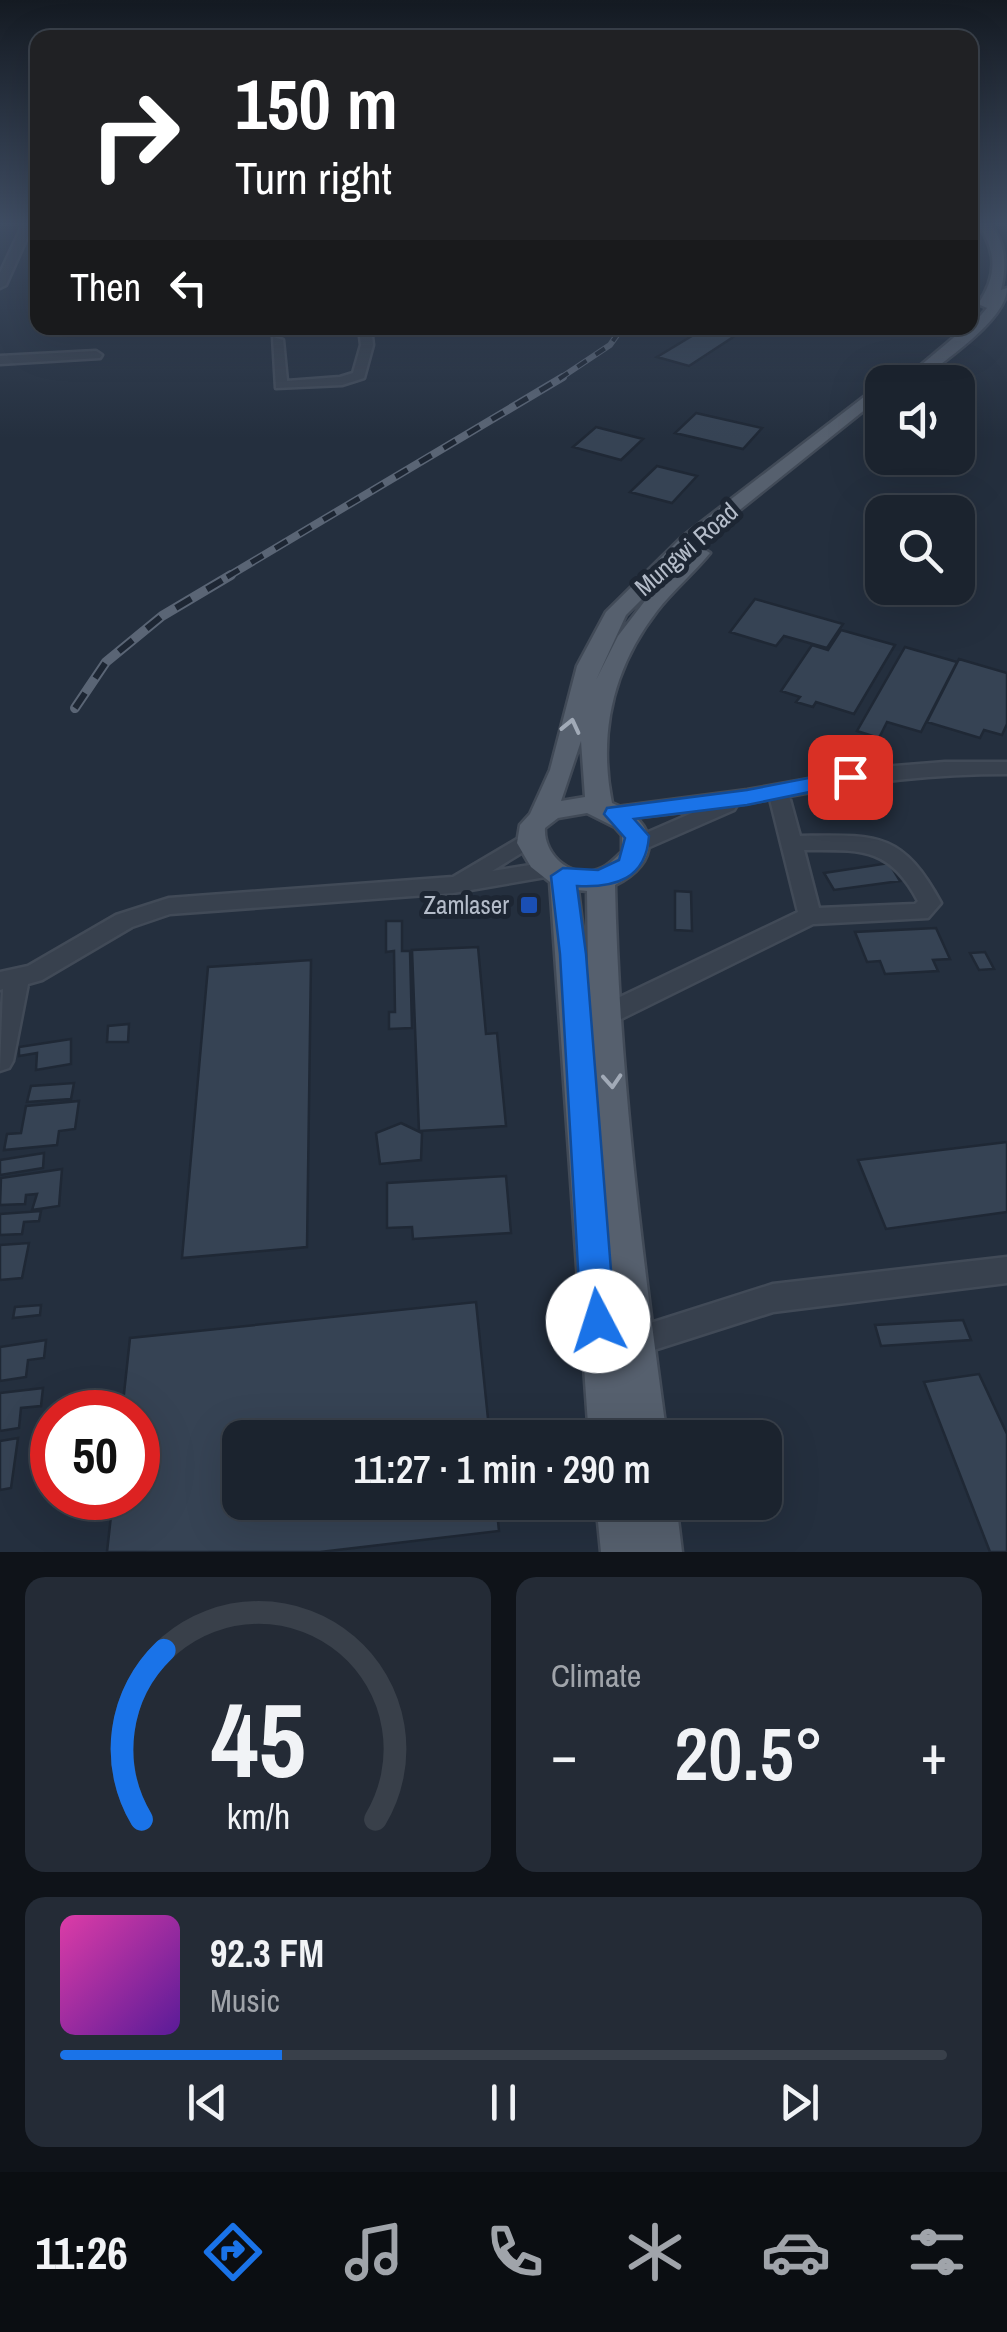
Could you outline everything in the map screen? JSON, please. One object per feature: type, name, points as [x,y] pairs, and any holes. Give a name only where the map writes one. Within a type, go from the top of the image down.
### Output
[{"type":"main road","points":[[978,324],[1005,294]]},
{"type":"main road","points":[[911,365],[949,335]]},
{"type":"main road","points":[[929,365],[965,335]]},
{"type":"main road","name":"Mungwi Road","points":[[608,810],[592,773],[596,731],[615,655],[628,631],[682,569],[865,404]]},
{"type":"main road","name":"Mungwi Road","points":[[535,828],[562,770],[588,666],[617,612],[689,541],[865,416]]},
{"type":"main road","points":[[574,806],[608,810],[632,828],[638,845],[628,866],[602,878],[556,873],[530,850],[535,828],[574,806]]},
{"type":"main road","points":[[556,873],[573,954],[592,1254],[607,1420]]},
{"type":"main road","points":[[602,878],[606,1015],[645,1420]]},
{"type":"main road","points":[[618,1520],[622,1552]]},
{"type":"main road","points":[[657,1520],[661,1552]]},
{"type":"street","points":[[276,340],[278,381],[287,386],[359,375],[366,335]]},
{"type":"street","points":[[0,360],[96,355]]},
{"type":"street","points":[[608,810],[747,797],[870,774],[1007,768]]},
{"type":"street","points":[[778,790],[810,916]]},
{"type":"street","points":[[638,845],[747,797]]},
{"type":"street","points":[[453,885],[535,828]]},
{"type":"street","points":[[606,1015],[810,916],[920,912],[930,903],[917,874],[895,853],[867,844],[791,842]]},
{"type":"street","points":[[0,1061],[8,980],[60,962],[124,921],[169,906],[453,885],[556,873]]},
{"type":"street","points":[[635,1342],[773,1298],[1007,1270]]},
{"type":"building","points":[[693,335],[736,335],[689,366],[657,357]]},
{"type":"building","points":[[696,413],[762,428],[743,449],[675,433]]},
{"type":"building","points":[[596,427],[643,439],[621,460],[573,447]]},
{"type":"building","points":[[657,466],[697,476],[672,503],[630,492]]},
{"type":"building","points":[[755,599],[843,624],[827,648],[784,636],[776,646],[730,632]]},
{"type":"building","points":[[841,630],[895,645],[854,714],[816,702],[813,707],[796,702],[800,697],[781,691],[812,645],[828,650]]},
{"type":"building","points":[[905,647],[957,662],[921,732],[887,722],[879,738],[857,731]]},
{"type":"building","points":[[959,659],[1007,673],[1007,724],[1002,735],[984,730],[980,738],[927,722]]},
{"type":"building","points":[[889,863],[900,881],[834,890],[824,873]]},
{"type":"building","points":[[675,891],[691,892],[692,931],[675,930]]},
{"type":"building","points":[[386,921],[402,921],[402,951],[410,951],[412,1028],[389,1029],[389,1012],[395,1012],[394,951],[386,952]]},
{"type":"building","points":[[936,928],[950,959],[933,960],[938,971],[885,974],[880,961],[867,962],[855,932]]},
{"type":"building","points":[[478,947],[486,1034],[497,1033],[506,1126],[419,1131],[412,950]]},
{"type":"building","points":[[985,952],[994,969],[979,970],[970,953]]},
{"type":"building","points":[[311,960],[307,1247],[182,1258],[208,967]]},
{"type":"building","points":[[129,1024],[128,1042],[107,1042],[108,1026]]},
{"type":"building","points":[[71,1039],[71,1064],[36,1070],[37,1053],[19,1056],[19,1047]]},
{"type":"building","points":[[74,1083],[71,1099],[27,1102],[31,1086]]},
{"type":"building","points":[[79,1101],[75,1129],[59,1131],[57,1145],[4,1150],[7,1134],[21,1133],[26,1106]]},
{"type":"building","points":[[401,1123],[422,1133],[421,1160],[380,1164],[376,1133]]},
{"type":"building","points":[[1007,1142],[1007,1212],[886,1229],[858,1160]]},
{"type":"building","points":[[44,1153],[43,1168],[0,1175],[0,1160]]},
{"type":"building","points":[[62,1169],[59,1206],[32,1210],[37,1194],[26,1195],[25,1204],[0,1205],[1,1178]]},
{"type":"building","points":[[506,1176],[511,1233],[413,1239],[412,1227],[387,1228],[387,1183]]},
{"type":"building","points":[[41,1211],[39,1221],[24,1222],[22,1234],[0,1235],[0,1214]]},
{"type":"building","points":[[29,1243],[22,1278],[0,1280],[0,1245]]},
{"type":"building","points":[[476,1302],[488,1420],[222,1420],[222,1520],[498,1520],[499,1531],[320,1552],[107,1552],[111,1520],[160,1520],[160,1390],[124,1390],[130,1338]]},
{"type":"building","points":[[41,1305],[40,1315],[13,1318],[15,1307]]},
{"type":"building","points":[[963,1320],[971,1340],[881,1346],[875,1325]]},
{"type":"building","points":[[46,1340],[44,1358],[28,1360],[26,1377],[0,1381],[0,1347]]},
{"type":"building","points":[[979,1374],[1007,1434],[1007,1552],[990,1552],[924,1382]]},
{"type":"building","points":[[43,1388],[30,1390],[30,1407],[21,1408],[19,1428],[0,1431],[0,1393]]},
{"type":"building","points":[[18,1438],[11,1488],[0,1490],[0,1441]]},
{"type":"railway","points":[[559,379],[610,345],[617,335]]},
{"type":"railway","points":[[227,577],[563,377]]},
{"type":"railway","points":[[75,708],[106,662],[162,616],[231,575]]},
{"type":"place","name":"Zamlaser","points":[[529,905]]},
{"type":"route","points":[[598,1321],[573,954],[563,876],[589,880],[616,874],[628,866],[635,856],[637,836],[616,814],[747,797],[850,777]]}]
